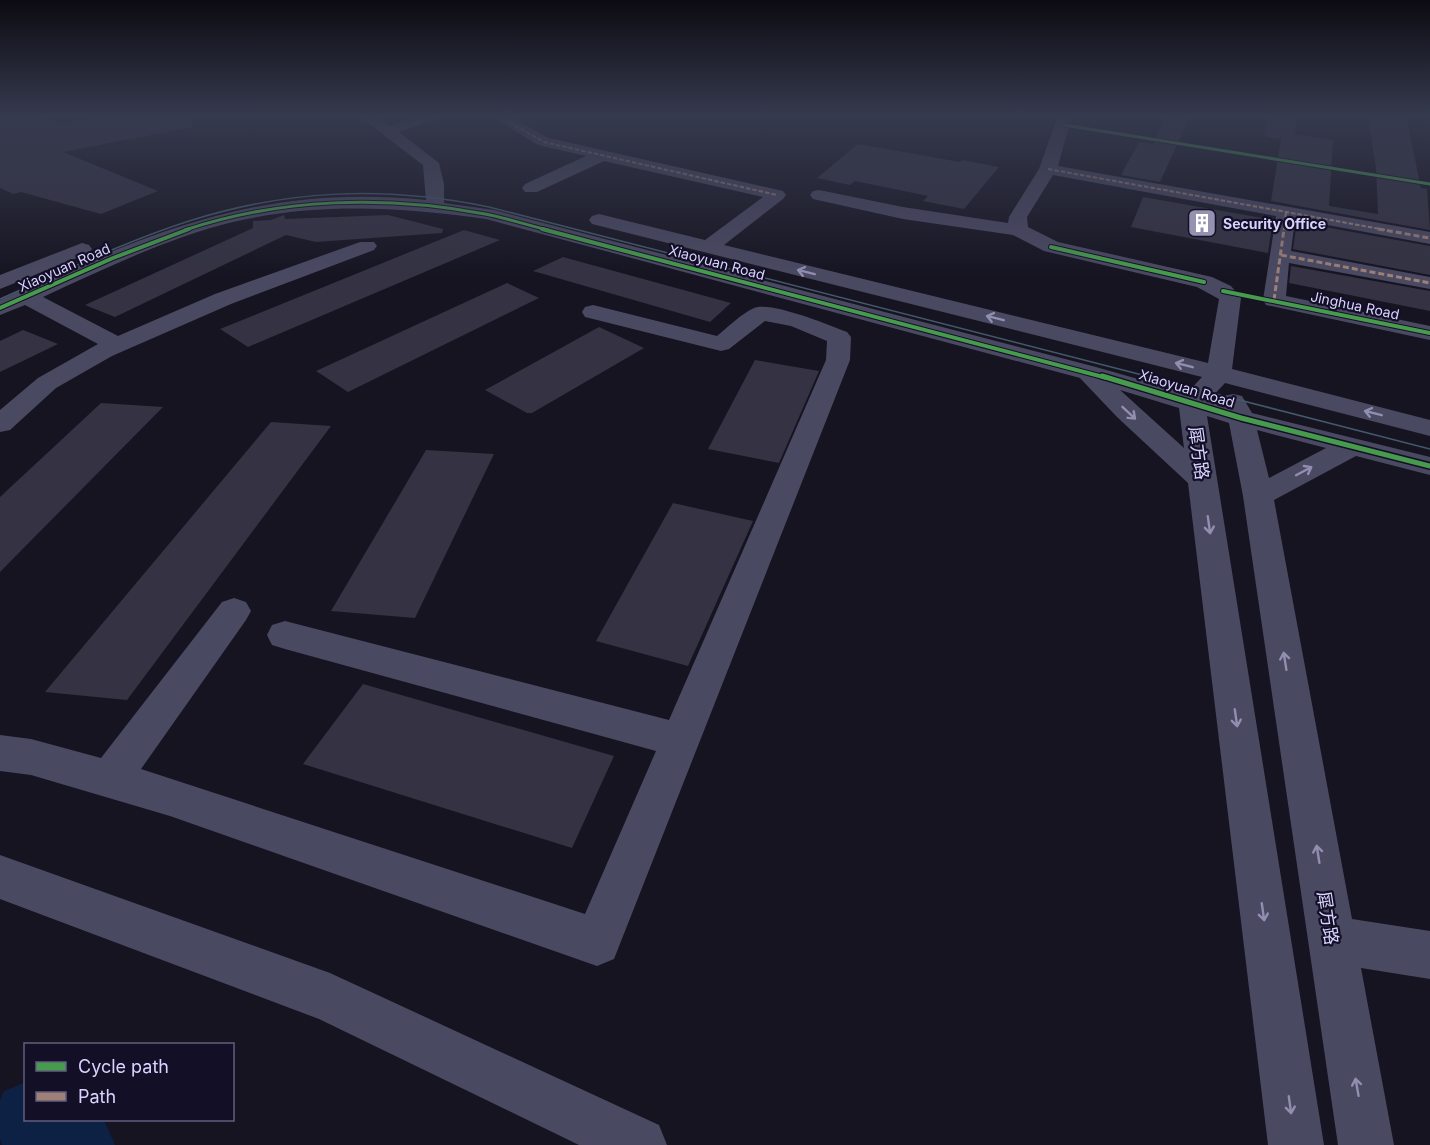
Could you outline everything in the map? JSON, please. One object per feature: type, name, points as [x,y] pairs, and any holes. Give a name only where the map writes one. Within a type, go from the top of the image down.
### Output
[{"type":"street","points":[[431,169],[435,195]]},
{"type":"street","points":[[529,198],[577,169]]},
{"type":"street","points":[[661,169],[777,195],[707,248]]},
{"type":"street","points":[[1018,230],[1018,217],[1048,169]]},
{"type":"street","points":[[1050,169],[1430,238]]},
{"type":"street","name":"Xiaoyuan Road","points":[[409,181],[435,195],[487,214],[1087,372],[1241,418],[1430,466]]},
{"type":"street","name":"Xiaoyuan Road","points":[[0,283],[150,221],[203,204],[247,193],[324,183]]},
{"type":"street","points":[[857,186],[828,197],[903,213],[1018,230],[1050,247],[1204,282],[1223,291],[1231,302],[1219,374],[1192,403]]},
{"type":"street","name":"Xiaoyuan Road","points":[[0,308],[157,241],[228,217],[287,207],[347,201],[391,202],[435,195],[456,187]]},
{"type":"street","points":[[903,213],[914,205],[917,198]]},
{"type":"street","points":[[1286,212],[1281,255],[1430,283]]},
{"type":"street","name":"Xiaoyuan Road","points":[[584,216],[1430,428]]},
{"type":"street","points":[[0,424],[48,384],[117,345],[223,299],[368,246]]},
{"type":"street","name":"Jinghua Road","points":[[1281,255],[1274,300],[1430,333]]},
{"type":"street","points":[[0,264],[51,287]]},
{"type":"street","points":[[26,297],[117,345]]},
{"type":"street","points":[[0,753],[31,757],[170,796],[597,942],[838,360],[839,337],[798,321],[761,313],[721,344],[593,312]]},
{"type":"street","points":[[1087,372],[1126,411],[1203,480]]},
{"type":"street","name":"犀方路","points":[[1219,374],[1241,418],[1258,496],[1366,1145]]},
{"type":"street","name":"犀方路","points":[[1192,403],[1296,1145]]},
{"type":"street","points":[[1258,496],[1351,447]]},
{"type":"street","points":[[110,779],[234,611]]},
{"type":"street","points":[[285,635],[681,740]]},
{"type":"street","points":[[0,877],[330,999],[639,1145]]},
{"type":"street","points":[[1332,940],[1430,955]]},
{"type":"building","points":[[0,169],[105,169],[158,191],[101,214],[21,192],[13,194],[0,188]]},
{"type":"building","points":[[827,169],[997,169],[964,209],[923,201],[928,196],[855,181],[850,185],[817,178]]},
{"type":"building","points":[[1124,169],[1166,169],[1160,182],[1121,175]]},
{"type":"building","points":[[1276,169],[1331,169],[1329,206],[1378,214],[1376,169],[1417,169],[1421,188],[1427,189],[1430,230],[1271,201]]},
{"type":"building","name":"Security Office","points":[[1143,197],[1273,218],[1268,253],[1131,227]]},
{"type":"building","points":[[284,215],[285,219],[388,215],[443,229],[442,233],[316,242],[286,235],[115,317],[85,305],[253,228],[253,221],[271,220]]},
{"type":"building","points":[[1297,222],[1430,246],[1430,275],[1293,249]]},
{"type":"building","points":[[464,230],[500,240],[248,347],[220,329]]},
{"type":"building","points":[[563,257],[731,303],[710,322],[533,271]]},
{"type":"building","points":[[1291,266],[1430,291],[1430,311],[1289,283]]},
{"type":"building","points":[[507,283],[539,298],[348,392],[316,371]]},
{"type":"building","points":[[599,327],[644,348],[532,413],[527,413],[485,390]]},
{"type":"building","points":[[23,330],[58,344],[0,372],[0,341]]},
{"type":"building","points":[[755,360],[819,371],[779,463],[708,449]]},
{"type":"building","points":[[101,403],[163,407],[0,572],[0,497]]},
{"type":"building","points":[[271,422],[331,426],[127,700],[45,692]]},
{"type":"building","points":[[426,450],[494,454],[415,618],[331,611]]},
{"type":"building","points":[[673,503],[753,521],[688,666],[596,641]]},
{"type":"building","points":[[363,684],[614,756],[572,848],[303,764]]},
{"type":"waterway","points":[[35,1121],[73,1145]]},
{"type":"tram line","points":[[0,299],[141,238],[227,210],[264,202],[338,194],[412,196],[489,207],[1430,449]]},
{"type":"marked path","points":[[665,169],[777,195]]},
{"type":"marked path","points":[[1050,169],[1430,238]]},
{"type":"marked path","points":[[1274,300],[1286,212]]},
{"type":"marked path","points":[[1281,255],[1430,283]]},
{"type":"cycle path","points":[[1340,169],[1430,184]]},
{"type":"cycle path","points":[[0,308],[84,270],[171,235],[200,225],[261,210],[358,202],[454,209],[487,214],[1087,372],[1241,418],[1430,466]]},
{"type":"cycle path","points":[[1051,247],[1204,282]]},
{"type":"cycle path","points":[[1223,291],[1430,333]]},
{"type":"place","name":"Security Office","points":[[1202,223]]}]
